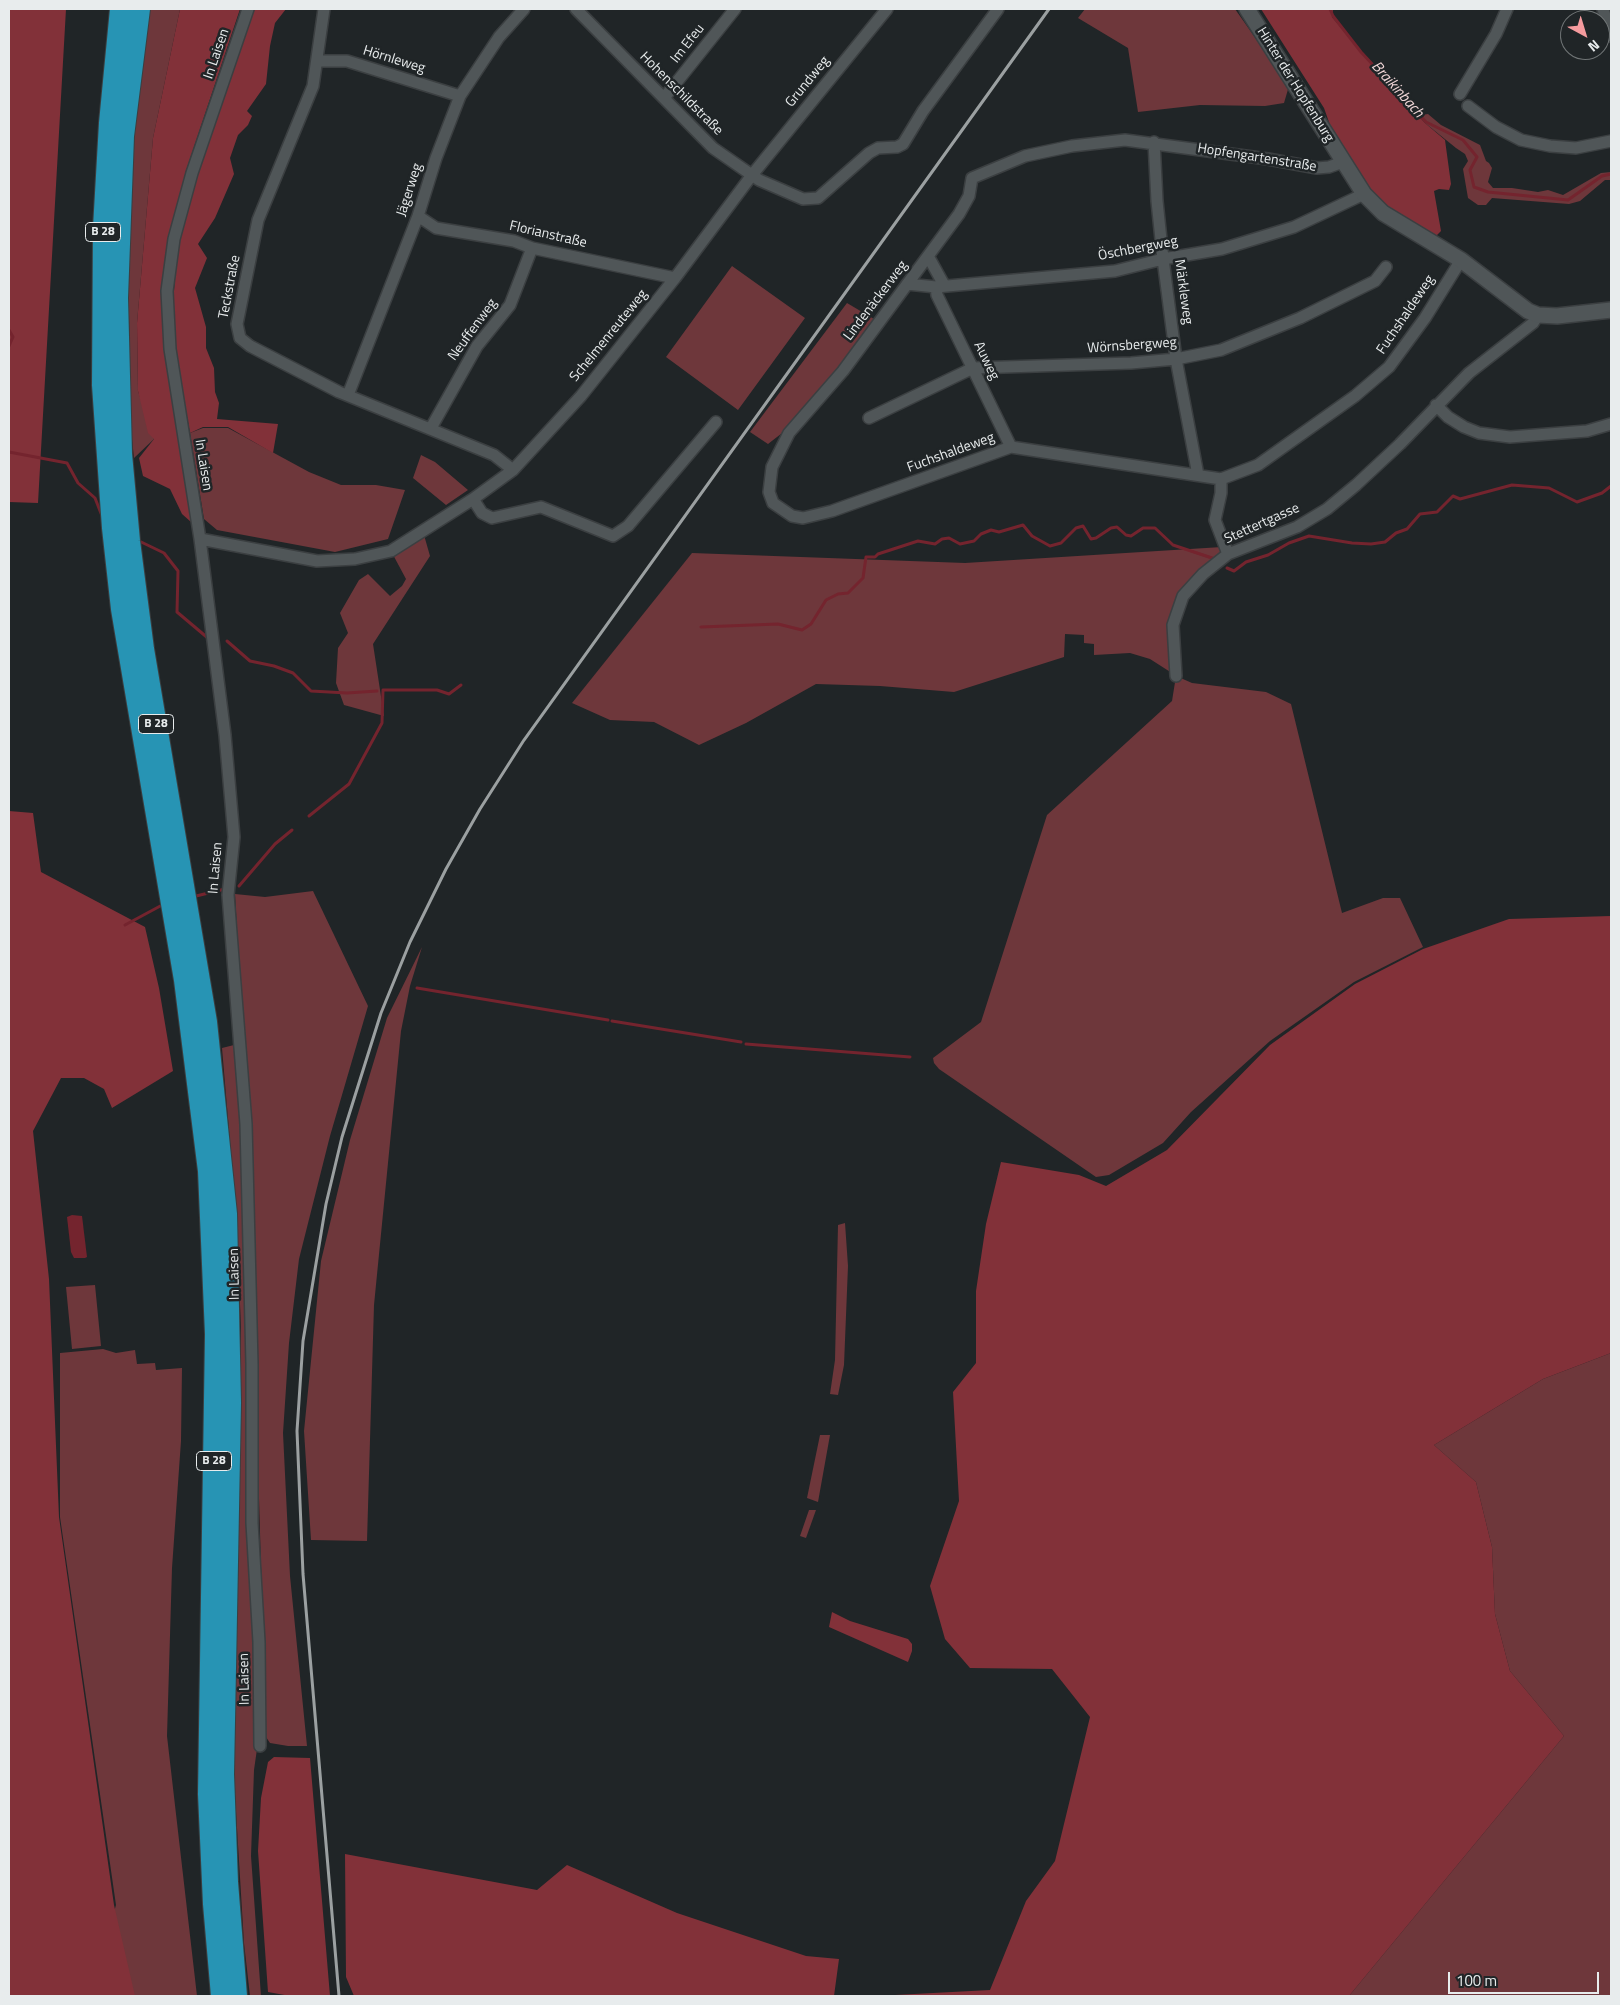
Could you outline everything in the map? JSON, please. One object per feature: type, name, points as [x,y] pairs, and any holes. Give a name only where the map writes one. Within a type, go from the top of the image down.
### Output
[{"type":"highway","name":"B 28","points":[[120,9],[109,123],[102,246],[102,363],[114,455],[126,580],[149,685],[173,870],[214,1076],[222,1159],[230,1267],[231,1402],[224,1722],[225,1827],[237,1996]]},
{"type":"highway","name":"B 28","points":[[114,455],[124,136],[140,9]]},
{"type":"highway","name":"B 28","points":[[183,926],[208,1171],[214,1278],[215,1386],[208,1786],[213,1904],[221,1996]]},
{"type":"highway","points":[[229,1903],[239,1938],[245,1996]]},
{"type":"street","name":"In Laisen","points":[[248,9],[192,173],[174,239],[168,291],[170,349],[200,539],[225,735],[234,837],[228,896],[246,1124],[252,1364],[252,1523],[259,1642],[260,1746]]},
{"type":"street","name":"Teckstraße","points":[[324,9],[313,86],[258,220],[237,324],[240,338],[250,346],[348,395],[494,455],[513,470]]},
{"type":"street","name":"Jägerweg","points":[[348,395],[418,216],[436,158],[460,96],[499,37],[524,9]]},
{"type":"street","name":"Hohenschildstraße","points":[[576,9],[698,134],[752,175],[788,194],[803,199],[818,198],[869,153],[878,148],[897,147],[903,144],[923,111],[998,9]]},
{"type":"street","name":"Im Efeu","points":[[664,98],[735,9]]},
{"type":"street","name":"Grundweg","points":[[752,175],[888,9]]},
{"type":"street","name":"Hinter der Hopfenburg","points":[[1247,9],[1343,162]]},
{"type":"street","points":[[1460,94],[1496,34],[1507,9]]},
{"type":"street","points":[[1603,9],[1611,36]]},
{"type":"street","name":"Hörnleweg","points":[[317,61],[347,62],[460,96]]},
{"type":"street","points":[[1468,106],[1496,127],[1521,140],[1550,146],[1576,148],[1611,141]]},
{"type":"street","name":"Hopfengartenstraße","points":[[972,178],[1006,162],[1043,152],[1125,140],[1154,142],[1316,168],[1329,167],[1343,162]]},
{"type":"street","name":"Märkleweg","points":[[1154,142],[1157,201],[1176,359],[1198,474]]},
{"type":"street","points":[[1343,162],[1364,194],[1389,217],[1461,260],[1514,302],[1538,315],[1557,316],[1611,310]]},
{"type":"street","name":"Schelmenreuteweg","points":[[200,539],[317,561],[355,559],[391,550],[473,500],[513,470],[581,396],[675,278],[752,175]]},
{"type":"street","name":"Lindenäckerweg","points":[[788,433],[843,371],[928,256],[969,196],[972,178]]},
{"type":"street","name":"Öschbergweg","points":[[907,284],[940,286],[1115,271],[1163,259],[1222,249],[1294,227],[1364,194]]},
{"type":"street","name":"Florianstraße","points":[[418,216],[436,228],[514,242],[532,248],[675,278]]},
{"type":"street","name":"Neuffenweg","points":[[431,428],[477,346],[510,305],[532,248]]},
{"type":"street","name":"Auweg","points":[[928,256],[940,286],[937,295],[1011,447]]},
{"type":"street","name":"Fuchshaldeweg","points":[[788,433],[772,467],[769,492],[773,503],[792,516],[803,518],[832,511],[1011,447],[1221,479],[1258,465],[1356,396],[1389,367],[1425,318],[1461,260]]},
{"type":"street","name":"Wörnsbergweg","points":[[869,418],[973,368],[1132,363],[1176,359],[1221,350],[1300,318],[1375,281],[1386,267]]},
{"type":"street","name":"Stettertgasse","points":[[1176,676],[1173,625],[1183,596],[1203,574],[1228,554],[1297,527],[1327,508],[1369,474],[1469,373],[1533,323],[1538,315]]},
{"type":"street","points":[[1436,405],[1448,417],[1464,427],[1479,433],[1510,437],[1588,431],[1611,424]]},
{"type":"street","points":[[473,500],[482,513],[492,518],[541,507],[613,536],[628,526],[716,422]]},
{"type":"street","points":[[1221,479],[1221,493],[1215,520],[1228,554]]},
{"type":"shaded area","points":[[9,9],[66,9],[38,503],[9,502]]},
{"type":"shaded area","points":[[147,9],[180,9],[153,138],[137,323],[138,391],[154,439],[134,458],[131,430],[128,258],[134,137]]},
{"type":"shaded area","points":[[180,9],[240,9],[186,171],[170,239],[165,291],[191,522],[182,514],[170,489],[143,476],[139,458],[154,439],[148,433],[138,391],[137,323],[153,138]]},
{"type":"shaded area","points":[[254,9],[286,9],[275,23],[270,46],[266,84],[247,111],[252,116],[248,125],[238,135],[230,158],[234,174],[215,218],[198,244],[207,258],[195,288],[206,327],[206,348],[214,368],[215,392],[219,403],[217,419],[278,424],[273,453],[228,427],[203,427],[190,433],[174,345],[174,290],[178,241],[195,172]]},
{"type":"shaded area","points":[[1085,9],[1235,9],[1289,86],[1284,103],[1265,106],[1200,105],[1138,112],[1128,48],[1078,18]]},
{"type":"shaded area","points":[[1261,9],[1333,9],[1332,17],[1361,52],[1425,123],[1445,140],[1451,184],[1449,190],[1439,189],[1434,191],[1441,231],[1436,236],[1402,225],[1343,162],[1324,108]]},
{"type":"shaded area","points":[[1428,114],[1441,125],[1480,145],[1486,161],[1492,168],[1488,182],[1493,188],[1512,188],[1538,192],[1548,190],[1563,195],[1601,173],[1611,172],[1611,180],[1605,180],[1580,201],[1569,204],[1492,198],[1486,205],[1478,205],[1468,198],[1463,169],[1468,161],[1465,154],[1425,123],[1421,115]]},
{"type":"shaded area","points":[[732,266],[805,318],[738,410],[666,357]]},
{"type":"shaded area","points":[[847,303],[879,322],[786,430],[768,444],[750,432]]},
{"type":"shaded area","points":[[203,428],[228,428],[309,472],[341,485],[376,485],[405,490],[388,539],[335,552],[217,530],[204,519],[190,433]]},
{"type":"shaded area","points":[[421,455],[435,462],[468,490],[446,505],[413,478]]},
{"type":"shaded area","points":[[424,535],[430,556],[373,644],[384,716],[344,705],[336,683],[338,648],[348,633],[340,613],[359,580],[368,574],[390,596],[402,586],[406,579],[391,551]]},
{"type":"shaded area","points":[[1254,545],[1233,555],[1189,595],[1178,618],[1175,675],[1150,659],[1130,653],[1094,655],[1094,644],[1084,643],[1084,635],[1065,634],[1064,657],[954,692],[880,686],[816,684],[746,723],[699,745],[654,722],[610,720],[572,703],[692,553],[965,563]]},
{"type":"shaded area","points":[[1176,676],[1192,683],[1266,692],[1291,704],[1342,913],[1383,898],[1400,898],[1423,947],[1354,982],[1270,1041],[1191,1112],[1163,1143],[1109,1175],[1096,1177],[939,1069],[934,1063],[933,1058],[981,1022],[1047,815],[1172,701]]},
{"type":"shaded area","points":[[9,811],[33,813],[41,872],[145,927],[159,988],[173,1071],[112,1108],[104,1089],[84,1078],[61,1078],[33,1131],[49,1279],[59,1517],[114,1905],[135,1996],[9,1996]]},
{"type":"shaded area","points":[[313,891],[368,1006],[330,1136],[299,1259],[289,1343],[283,1433],[290,1576],[307,1746],[288,1746],[270,1743],[266,1737],[248,1124],[235,894],[265,897]]},
{"type":"shaded area","points":[[1611,916],[1611,1353],[1543,1379],[1434,1445],[1476,1482],[1492,1547],[1495,1614],[1510,1671],[1564,1736],[1349,1996],[876,1996],[990,1990],[1026,1901],[1055,1861],[1090,1717],[1052,1669],[970,1668],[945,1639],[930,1586],[959,1501],[953,1392],[976,1363],[976,1291],[986,1224],[1001,1162],[1079,1175],[1106,1186],[1167,1150],[1270,1045],[1355,984],[1423,949],[1509,919]]},
{"type":"shaded area","points":[[422,947],[410,986],[401,1031],[374,1305],[367,1541],[311,1540],[304,1431],[321,1261],[350,1140],[387,1018]]},
{"type":"shaded area","points":[[234,1045],[243,1125],[257,1678],[257,1749],[254,1770],[251,1856],[261,1996],[250,1996],[244,1943],[232,1746],[241,1327],[236,1213],[222,1048]]},
{"type":"shaded area","points":[[72,1215],[82,1216],[87,1257],[85,1258],[74,1258],[71,1252],[67,1217]]},
{"type":"shaded area","points":[[845,1223],[848,1266],[844,1365],[838,1395],[830,1394],[835,1360],[838,1225]]},
{"type":"shaded area","points":[[95,1285],[101,1346],[72,1349],[66,1287]]},
{"type":"shaded area","points":[[103,1349],[116,1353],[135,1350],[137,1364],[155,1363],[156,1370],[182,1368],[181,1441],[172,1568],[167,1736],[197,1996],[90,1996],[116,1905],[60,1517],[60,1353]]},
{"type":"shaded area","points":[[1611,1353],[1611,1996],[1349,1996],[1564,1736],[1510,1671],[1495,1614],[1492,1547],[1476,1482],[1434,1445],[1543,1379]]},
{"type":"shaded area","points":[[820,1435],[830,1435],[818,1502],[807,1498]]},
{"type":"shaded area","points":[[809,1510],[816,1510],[806,1538],[800,1536]]},
{"type":"shaded area","points":[[832,1612],[850,1621],[908,1639],[912,1644],[912,1651],[908,1662],[829,1627]]},
{"type":"shaded area","points":[[274,1757],[310,1758],[330,1996],[290,1996],[268,1992],[258,1851],[261,1798],[268,1762]]},
{"type":"shaded area","points":[[345,1854],[537,1890],[567,1865],[677,1913],[806,1956],[839,1959],[834,1996],[354,1996],[346,1977]]},
{"type":"waterway","name":"Braikinbach","points":[[1330,9],[1333,16],[1361,52],[1426,122],[1463,140],[1477,157],[1470,170],[1474,187],[1488,192],[1568,200],[1602,176],[1611,174]]},
{"type":"waterway","points":[[9,330],[13,337],[9,346]]},
{"type":"waterway","points":[[9,452],[67,463],[78,483],[95,498],[102,516]]},
{"type":"waterway","points":[[1227,568],[1234,571],[1246,562],[1268,555],[1289,543],[1309,536],[1352,543],[1371,544],[1385,542],[1396,533],[1407,529],[1420,514],[1437,512],[1453,496],[1460,499],[1512,485],[1549,488],[1577,502],[1602,493],[1611,486]]},
{"type":"waterway","points":[[701,627],[778,624],[802,630],[811,624],[826,600],[838,594],[848,593],[863,578],[866,557],[875,557],[878,554],[918,541],[935,544],[942,539],[949,538],[960,544],[974,541],[981,534],[991,530],[999,532],[1023,525],[1032,536],[1050,546],[1061,543],[1076,528],[1083,526],[1091,539],[1096,538],[1111,528],[1117,527],[1126,535],[1131,536],[1143,528],[1155,528],[1173,545],[1215,559]]},
{"type":"waterway","points":[[137,540],[164,553],[178,571],[177,612],[209,639]]},
{"type":"waterway","points":[[227,641],[250,661],[274,666],[293,673],[311,691],[347,693],[377,691]]},
{"type":"waterway","points":[[309,816],[349,784],[382,723],[383,690],[437,690],[449,694],[461,685]]},
{"type":"waterway","points":[[239,886],[275,844],[292,830]]},
{"type":"waterway","points":[[192,897],[225,889]]},
{"type":"waterway","points":[[125,925],[164,904]]},
{"type":"waterway","points":[[417,988],[608,1020]]},
{"type":"waterway","points":[[612,1021],[741,1042]]},
{"type":"waterway","points":[[746,1044],[910,1057]]},
{"type":"railway","points":[[339,1996],[303,1574],[297,1431],[303,1341],[326,1204],[342,1137],[381,1013],[410,942],[446,869],[480,809],[524,740],[1049,9]]}]
